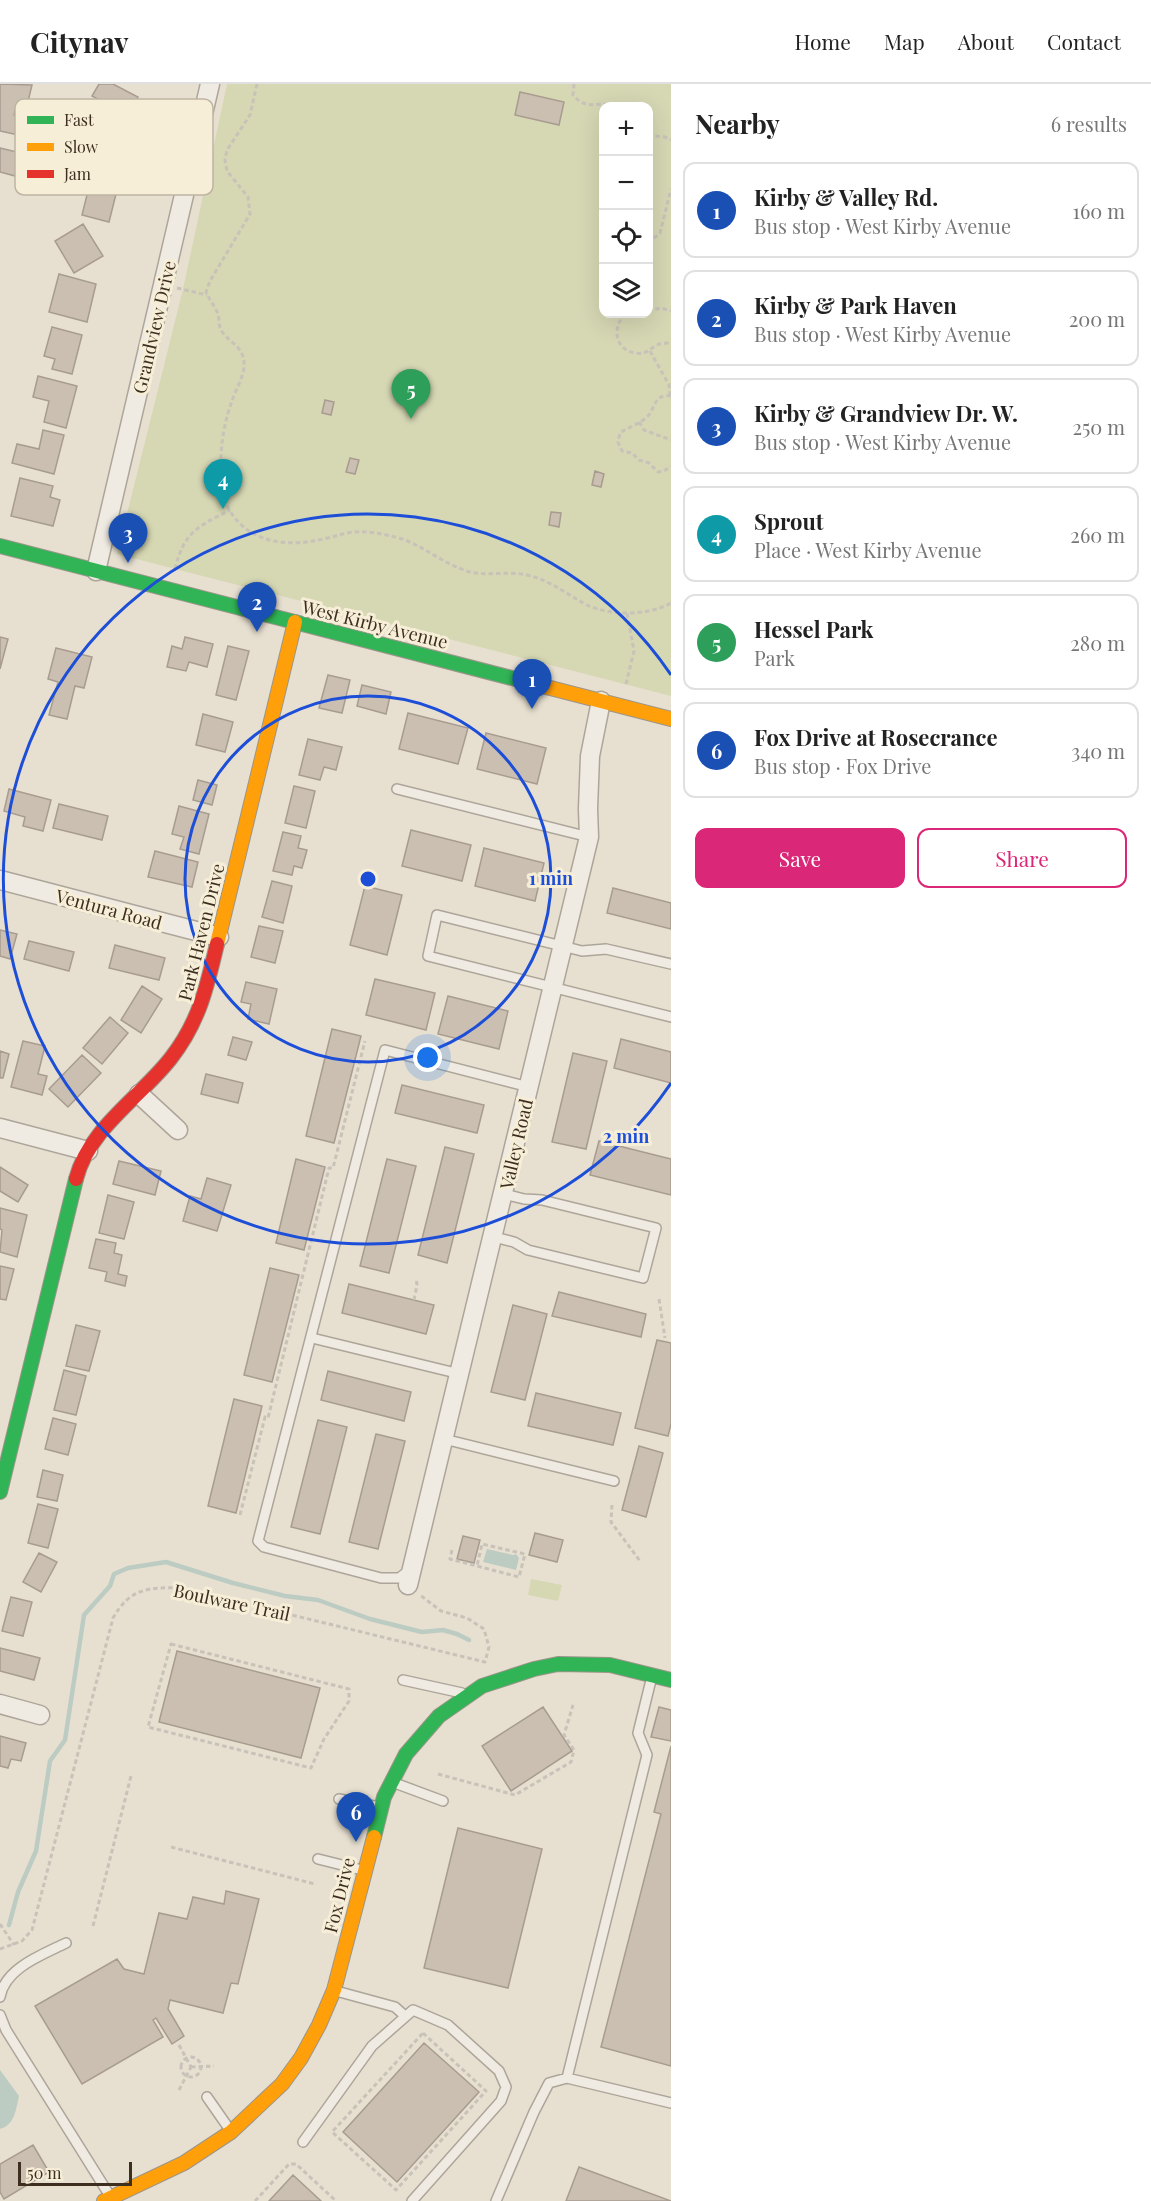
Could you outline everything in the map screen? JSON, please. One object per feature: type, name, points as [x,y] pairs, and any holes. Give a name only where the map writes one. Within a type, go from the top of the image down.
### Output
[{"type":"street","name":"Grandview Drive","points":[[206,99],[210,84]]},
{"type":"street","name":"Grandview Drive","points":[[96,571],[184,195]]},
{"type":"street","name":"West Kirby Avenue","points":[[0,546],[671,719]]},
{"type":"street","name":"Park Haven Drive","points":[[0,1492],[78,1172],[88,1150],[98,1136],[169,1063],[186,1039],[204,1000],[295,622]]},
{"type":"street","name":"Valley Road","points":[[410,1577],[590,837],[588,809],[590,756],[601,701]]},
{"type":"street","name":"Ventura Road","points":[[0,880],[219,937]]},
{"type":"street","points":[[139,1094],[178,1130]]},
{"type":"street","points":[[0,1128],[88,1150]]},
{"type":"street","name":"Fox Drive","points":[[116,2198],[184,2163],[231,2132],[282,2084],[301,2058],[334,1990],[381,1808],[406,1754],[439,1716],[482,1686],[534,1669],[558,1664],[610,1665],[671,1680]]},
{"type":"street","points":[[0,1704],[40,1715]]},
{"type":"lane","points":[[397,789],[590,837]]},
{"type":"lane","points":[[671,964],[606,949],[582,951],[437,915],[428,956],[671,1017]]},
{"type":"lane","points":[[410,1577],[381,1578],[264,1547],[258,1541],[385,1050],[529,1086]]},
{"type":"lane","points":[[494,1237],[514,1242],[528,1250],[643,1278],[656,1228],[542,1200],[524,1199],[504,1194]]},
{"type":"lane","points":[[312,1338],[460,1374]]},
{"type":"lane","points":[[444,1439],[614,1481]]},
{"type":"lane","points":[[567,2078],[647,1755],[638,1733],[652,1675]]},
{"type":"lane","points":[[403,1680],[469,1695]]},
{"type":"lane","points":[[392,1781],[443,1801]]},
{"type":"lane","points":[[339,1798],[381,1808]]},
{"type":"lane","points":[[318,1859],[364,1871]]},
{"type":"lane","points":[[0,1997],[1,1990],[13,1974],[27,1963],[66,1943]]},
{"type":"lane","points":[[334,1990],[395,2007],[405,2016]]},
{"type":"lane","points":[[303,2142],[372,2046],[405,2016],[413,2010],[448,2025],[499,2071],[506,2087],[501,2101],[412,2201]]},
{"type":"lane","points":[[0,2015],[6,2030],[116,2198]]},
{"type":"lane","points":[[496,2201],[549,2083],[567,2078],[671,2103]]},
{"type":"lane","points":[[207,2097],[231,2132]]},
{"type":"path","points":[[257,84],[250,115],[227,150],[225,160],[227,171],[248,197],[250,214],[207,289],[207,295],[218,315],[220,328],[238,347],[243,357],[243,372],[224,428],[220,476],[222,493],[230,510],[247,529],[272,542],[314,541],[355,532],[385,535],[411,543],[464,570],[475,573],[529,575],[550,583],[590,606],[627,613],[651,610],[671,603]]},
{"type":"path","points":[[574,84],[573,95],[582,104],[599,105]]},
{"type":"path","points":[[653,136],[671,140]]},
{"type":"path","points":[[653,239],[660,233],[671,189]]},
{"type":"path","points":[[183,290],[207,295]]},
{"type":"path","points":[[653,310],[661,308],[671,310]]},
{"type":"path","points":[[623,318],[616,332],[622,347],[633,353],[650,351],[658,344],[671,342]]},
{"type":"path","points":[[650,351],[669,385],[671,396],[657,399],[648,416],[620,433],[620,448],[632,453],[636,459],[649,463],[658,472],[671,466]]},
{"type":"path","points":[[639,422],[644,430],[671,440]]},
{"type":"path","points":[[175,569],[180,548],[193,533],[230,510]]},
{"type":"path","points":[[626,684],[634,651],[627,613]]},
{"type":"path","points":[[240,1515],[265,1417],[268,1418],[329,1168],[333,1168],[365,1041]]},
{"type":"path","points":[[414,1300],[416,1278]]},
{"type":"path","points":[[659,1299],[665,1338]]},
{"type":"path","points":[[612,1504],[611,1522],[640,1561]]},
{"type":"path","points":[[452,1550],[450,1559],[519,1577],[525,1554],[482,1544],[477,1566]]},
{"type":"path","name":"Boulware Trail","points":[[14,1945],[22,1941],[32,1929],[113,1618],[121,1605],[133,1594],[146,1590],[181,1588],[485,1662],[489,1647],[484,1629],[467,1618],[441,1611],[417,1593],[410,1577]]},
{"type":"path","points":[[171,1644],[349,1689],[349,1701],[324,1739],[311,1768],[148,1727],[171,1644]]},
{"type":"path","points":[[438,1774],[515,1795],[571,1762],[574,1750],[564,1735],[573,1705]]},
{"type":"path","points":[[93,1926],[131,1776]]},
{"type":"path","points":[[171,1847],[315,1884]]},
{"type":"path","points":[[0,1924],[14,1945],[0,1949]]},
{"type":"path","points":[[423,2033],[486,2091],[396,2190],[332,2132],[423,2033]]},
{"type":"path","points":[[179,2045],[191,2067]]},
{"type":"path","points":[[186,2058],[196,2058],[201,2066]]},
{"type":"path","points":[[186,2058],[181,2066],[182,2073],[186,2076],[198,2075],[201,2066]]},
{"type":"path","points":[[191,2067],[214,2066]]},
{"type":"path","points":[[179,2090],[191,2067]]},
{"type":"path","points":[[255,2201],[289,2164],[296,2164],[336,2201]]},
{"type":"green space","points":[[227,84],[671,84],[671,696],[117,554],[183,289],[203,195],[213,195],[213,149]]},
{"type":"green space","points":[[531,1579],[562,1585],[558,1601],[528,1595]]},
{"type":"shaded area","points":[[487,1549],[516,1554],[519,1558],[516,1570],[483,1562]]},
{"type":"shaded area","points":[[0,2070],[19,2096],[12,2120],[0,2129]]},
{"type":"building","points":[[0,84],[32,85],[29,99],[15,99],[15,134],[0,131]]},
{"type":"building","points":[[99,84],[113,84],[138,97],[137,99],[97,99],[92,96]]},
{"type":"building","points":[[520,92],[564,102],[559,125],[515,115]]},
{"type":"building","points":[[0,148],[15,152],[15,176],[0,172]]},
{"type":"building","points":[[87,195],[116,195],[109,222],[82,215]]},
{"type":"building","points":[[83,224],[103,256],[74,273],[55,241]]},
{"type":"building","points":[[59,274],[96,284],[87,322],[49,312]]},
{"type":"building","points":[[52,327],[82,335],[72,374],[52,369],[55,359],[44,356]]},
{"type":"building","points":[[38,376],[77,386],[66,428],[44,422],[49,401],[33,397]]},
{"type":"building","points":[[325,400],[334,402],[331,415],[322,413]]},
{"type":"building","points":[[43,430],[64,435],[54,474],[12,463],[17,444],[39,449]]},
{"type":"building","points":[[350,458],[359,460],[355,474],[346,472]]},
{"type":"building","points":[[595,471],[604,474],[601,487],[592,485]]},
{"type":"building","points":[[20,478],[53,486],[50,497],[60,500],[53,526],[11,516]]},
{"type":"building","points":[[551,512],[561,513],[559,527],[549,525]]},
{"type":"building","points":[[0,637],[8,639],[0,669]]},
{"type":"building","points":[[185,637],[213,644],[207,667],[189,662],[186,671],[167,667],[172,646],[182,649]]},
{"type":"building","points":[[228,646],[249,651],[236,700],[216,695]]},
{"type":"building","points":[[56,648],[92,657],[84,688],[75,686],[67,719],[49,715],[58,682],[48,679]]},
{"type":"building","points":[[328,675],[350,680],[342,713],[319,708]]},
{"type":"building","points":[[362,685],[391,692],[386,714],[357,706]]},
{"type":"building","points":[[408,713],[468,728],[458,764],[399,749]]},
{"type":"building","points":[[203,714],[233,722],[225,752],[196,745]]},
{"type":"building","points":[[486,733],[546,748],[537,784],[477,769]]},
{"type":"building","points":[[308,739],[342,747],[336,770],[324,767],[320,780],[299,775]]},
{"type":"building","points":[[198,780],[217,785],[212,805],[193,800]]},
{"type":"building","points":[[294,786],[315,791],[306,828],[285,823]]},
{"type":"building","points":[[9,789],[51,800],[43,831],[23,826],[25,817],[4,811]]},
{"type":"building","points":[[59,804],[108,816],[102,840],[53,828]]},
{"type":"building","points":[[179,806],[209,814],[199,854],[180,849],[184,837],[172,834]]},
{"type":"building","points":[[411,830],[471,845],[462,881],[402,866]]},
{"type":"building","points":[[283,832],[301,836],[298,848],[307,850],[302,868],[294,866],[292,875],[273,871]]},
{"type":"building","points":[[484,848],[544,863],[535,901],[475,886]]},
{"type":"building","points":[[155,851],[198,862],[192,887],[148,877]]},
{"type":"building","points":[[272,881],[292,886],[283,923],[262,917]]},
{"type":"building","points":[[365,886],[402,895],[387,955],[350,945]]},
{"type":"building","points":[[613,888],[671,903],[671,929],[607,913]]},
{"type":"building","points":[[259,926],[283,931],[275,963],[251,957]]},
{"type":"building","points":[[0,930],[17,934],[10,959],[0,956]]},
{"type":"building","points":[[29,941],[74,952],[69,971],[24,959]]},
{"type":"building","points":[[115,945],[165,958],[159,980],[109,968]]},
{"type":"building","points":[[375,979],[435,993],[426,1030],[366,1015]]},
{"type":"building","points":[[246,982],[277,989],[269,1024],[248,1019],[251,1004],[241,1002]]},
{"type":"building","points":[[142,986],[162,999],[141,1033],[121,1020]]},
{"type":"building","points":[[448,996],[508,1011],[499,1049],[438,1034]]},
{"type":"building","points":[[110,1017],[128,1033],[102,1064],[83,1048]]},
{"type":"building","points":[[332,1029],[361,1036],[334,1143],[306,1136]]},
{"type":"building","points":[[233,1037],[252,1042],[246,1060],[228,1055]]},
{"type":"building","points":[[621,1039],[671,1052],[671,1083],[614,1068]]},
{"type":"building","points":[[23,1041],[45,1046],[38,1074],[47,1076],[42,1095],[11,1087]]},
{"type":"building","points":[[0,1051],[9,1054],[3,1078],[0,1078]]},
{"type":"building","points":[[573,1053],[607,1061],[586,1149],[552,1142]]},
{"type":"building","points":[[82,1055],[101,1073],[68,1107],[49,1089]]},
{"type":"building","points":[[206,1074],[243,1083],[238,1103],[201,1094]]},
{"type":"building","points":[[402,1085],[484,1105],[477,1133],[395,1113]]},
{"type":"building","points":[[599,1141],[671,1159],[671,1195],[590,1175]]},
{"type":"building","points":[[445,1147],[474,1154],[447,1263],[418,1255]]},
{"type":"building","points":[[296,1159],[325,1167],[304,1250],[276,1243]]},
{"type":"building","points":[[387,1159],[416,1166],[389,1273],[360,1266]]},
{"type":"building","points":[[119,1161],[161,1171],[155,1195],[113,1184]]},
{"type":"building","points":[[0,1167],[28,1185],[18,1202],[0,1191]]},
{"type":"building","points":[[207,1178],[231,1185],[217,1231],[183,1221],[190,1196],[201,1199]]},
{"type":"building","points":[[108,1195],[134,1202],[124,1239],[99,1233]]},
{"type":"building","points":[[0,1208],[27,1215],[17,1257],[0,1252],[2,1230],[0,1229]]},
{"type":"building","points":[[96,1239],[116,1243],[114,1253],[122,1255],[118,1274],[127,1276],[125,1286],[105,1281],[107,1272],[89,1268]]},
{"type":"building","points":[[0,1266],[14,1269],[6,1300],[0,1299]]},
{"type":"building","points":[[270,1268],[299,1275],[272,1382],[244,1375]]},
{"type":"building","points":[[349,1284],[434,1305],[426,1334],[342,1313]]},
{"type":"building","points":[[559,1292],[646,1314],[641,1337],[552,1316]]},
{"type":"building","points":[[513,1305],[547,1314],[525,1400],[491,1392]]},
{"type":"building","points":[[76,1325],[100,1331],[89,1371],[66,1366]]},
{"type":"building","points":[[657,1340],[671,1343],[671,1424],[668,1436],[635,1428]]},
{"type":"building","points":[[64,1370],[86,1376],[76,1415],[54,1410]]},
{"type":"building","points":[[328,1371],[411,1392],[404,1421],[321,1400]]},
{"type":"building","points":[[536,1393],[621,1413],[613,1445],[528,1426]]},
{"type":"building","points":[[234,1399],[262,1406],[236,1513],[208,1506]]},
{"type":"building","points":[[53,1418],[76,1424],[68,1455],[45,1449]]},
{"type":"building","points":[[318,1420],[347,1427],[320,1534],[291,1527]]},
{"type":"building","points":[[376,1434],[405,1441],[378,1549],[349,1542]]},
{"type":"building","points":[[639,1446],[663,1453],[646,1517],[622,1510]]},
{"type":"building","points":[[43,1470],[63,1475],[57,1501],[37,1497]]},
{"type":"building","points":[[38,1504],[58,1509],[48,1548],[28,1543]]},
{"type":"building","points":[[535,1533],[563,1540],[557,1562],[529,1555]]},
{"type":"building","points":[[463,1536],[480,1540],[474,1563],[457,1559]]},
{"type":"building","points":[[39,1553],[57,1562],[41,1592],[23,1582]]},
{"type":"building","points":[[11,1597],[32,1602],[23,1636],[2,1631]]},
{"type":"building","points":[[0,1648],[40,1658],[34,1680],[0,1671]]},
{"type":"building","points":[[177,1651],[320,1688],[301,1758],[159,1722]]},
{"type":"building","points":[[543,1707],[572,1751],[511,1791],[482,1746]]},
{"type":"building","points":[[659,1707],[671,1710],[671,1741],[651,1737]]},
{"type":"building","points":[[0,1736],[26,1743],[21,1761],[11,1759],[8,1768],[0,1766]]},
{"type":"building","points":[[671,1746],[671,2066],[601,2047],[661,1814],[654,1812]]},
{"type":"building","points":[[458,1828],[542,1849],[508,1988],[424,1968]]},
{"type":"building","points":[[226,1891],[259,1899],[238,1984],[231,1983],[223,2013],[170,2000],[168,2009],[184,2036],[172,2044],[156,2018],[153,2020],[163,2037],[82,2084],[35,2006],[117,1959],[124,1969],[144,1974],[159,1913],[187,1919],[193,1897],[224,1904]]},
{"type":"building","points":[[424,2043],[479,2092],[397,2182],[343,2132]]},
{"type":"building","points":[[33,2145],[49,2172],[4,2199],[0,2192],[0,2164]]},
{"type":"building","points":[[579,2167],[671,2201],[566,2201]]},
{"type":"building","points":[[293,2175],[321,2201],[269,2201]]},
{"type":"waterway","points":[[9,1925],[18,1892],[36,1851],[50,1761],[65,1740],[84,1615],[110,1586],[114,1574],[128,1568],[166,1562],[233,1583],[285,1596],[318,1600],[370,1619],[422,1632],[443,1630],[469,1640]]},
{"type":"traffic: fast","points":[[0,546],[527,682]]},
{"type":"traffic: fast","points":[[0,1492],[76,1179]]},
{"type":"traffic: fast","points":[[374,1837],[384,1797],[406,1754],[439,1716],[482,1686],[534,1669],[558,1664],[610,1665],[671,1680]]},
{"type":"traffic: slow","points":[[217,944],[295,622]]},
{"type":"traffic: slow","points":[[527,682],[671,719]]},
{"type":"traffic: slow","points":[[104,2201],[184,2163],[231,2132],[282,2084],[301,2058],[334,1990],[374,1837]]},
{"type":"traffic: jam","points":[[76,1179],[92,1144],[181,1045],[201,1004],[217,944]]},
{"type":"place","name":"Hessel Park","points":[[411,419]]},
{"type":"place","name":"Sprout","points":[[223,509]]},
{"type":"place","name":"Kirby & Grandview Dr. W.","points":[[128,563]]},
{"type":"place","name":"Kirby & Park Haven","points":[[257,632]]},
{"type":"place","name":"Kirby & Valley Rd.","points":[[532,709]]},
{"type":"place","name":"Fox Drive at Rosecrance","points":[[356,1842]]}]
